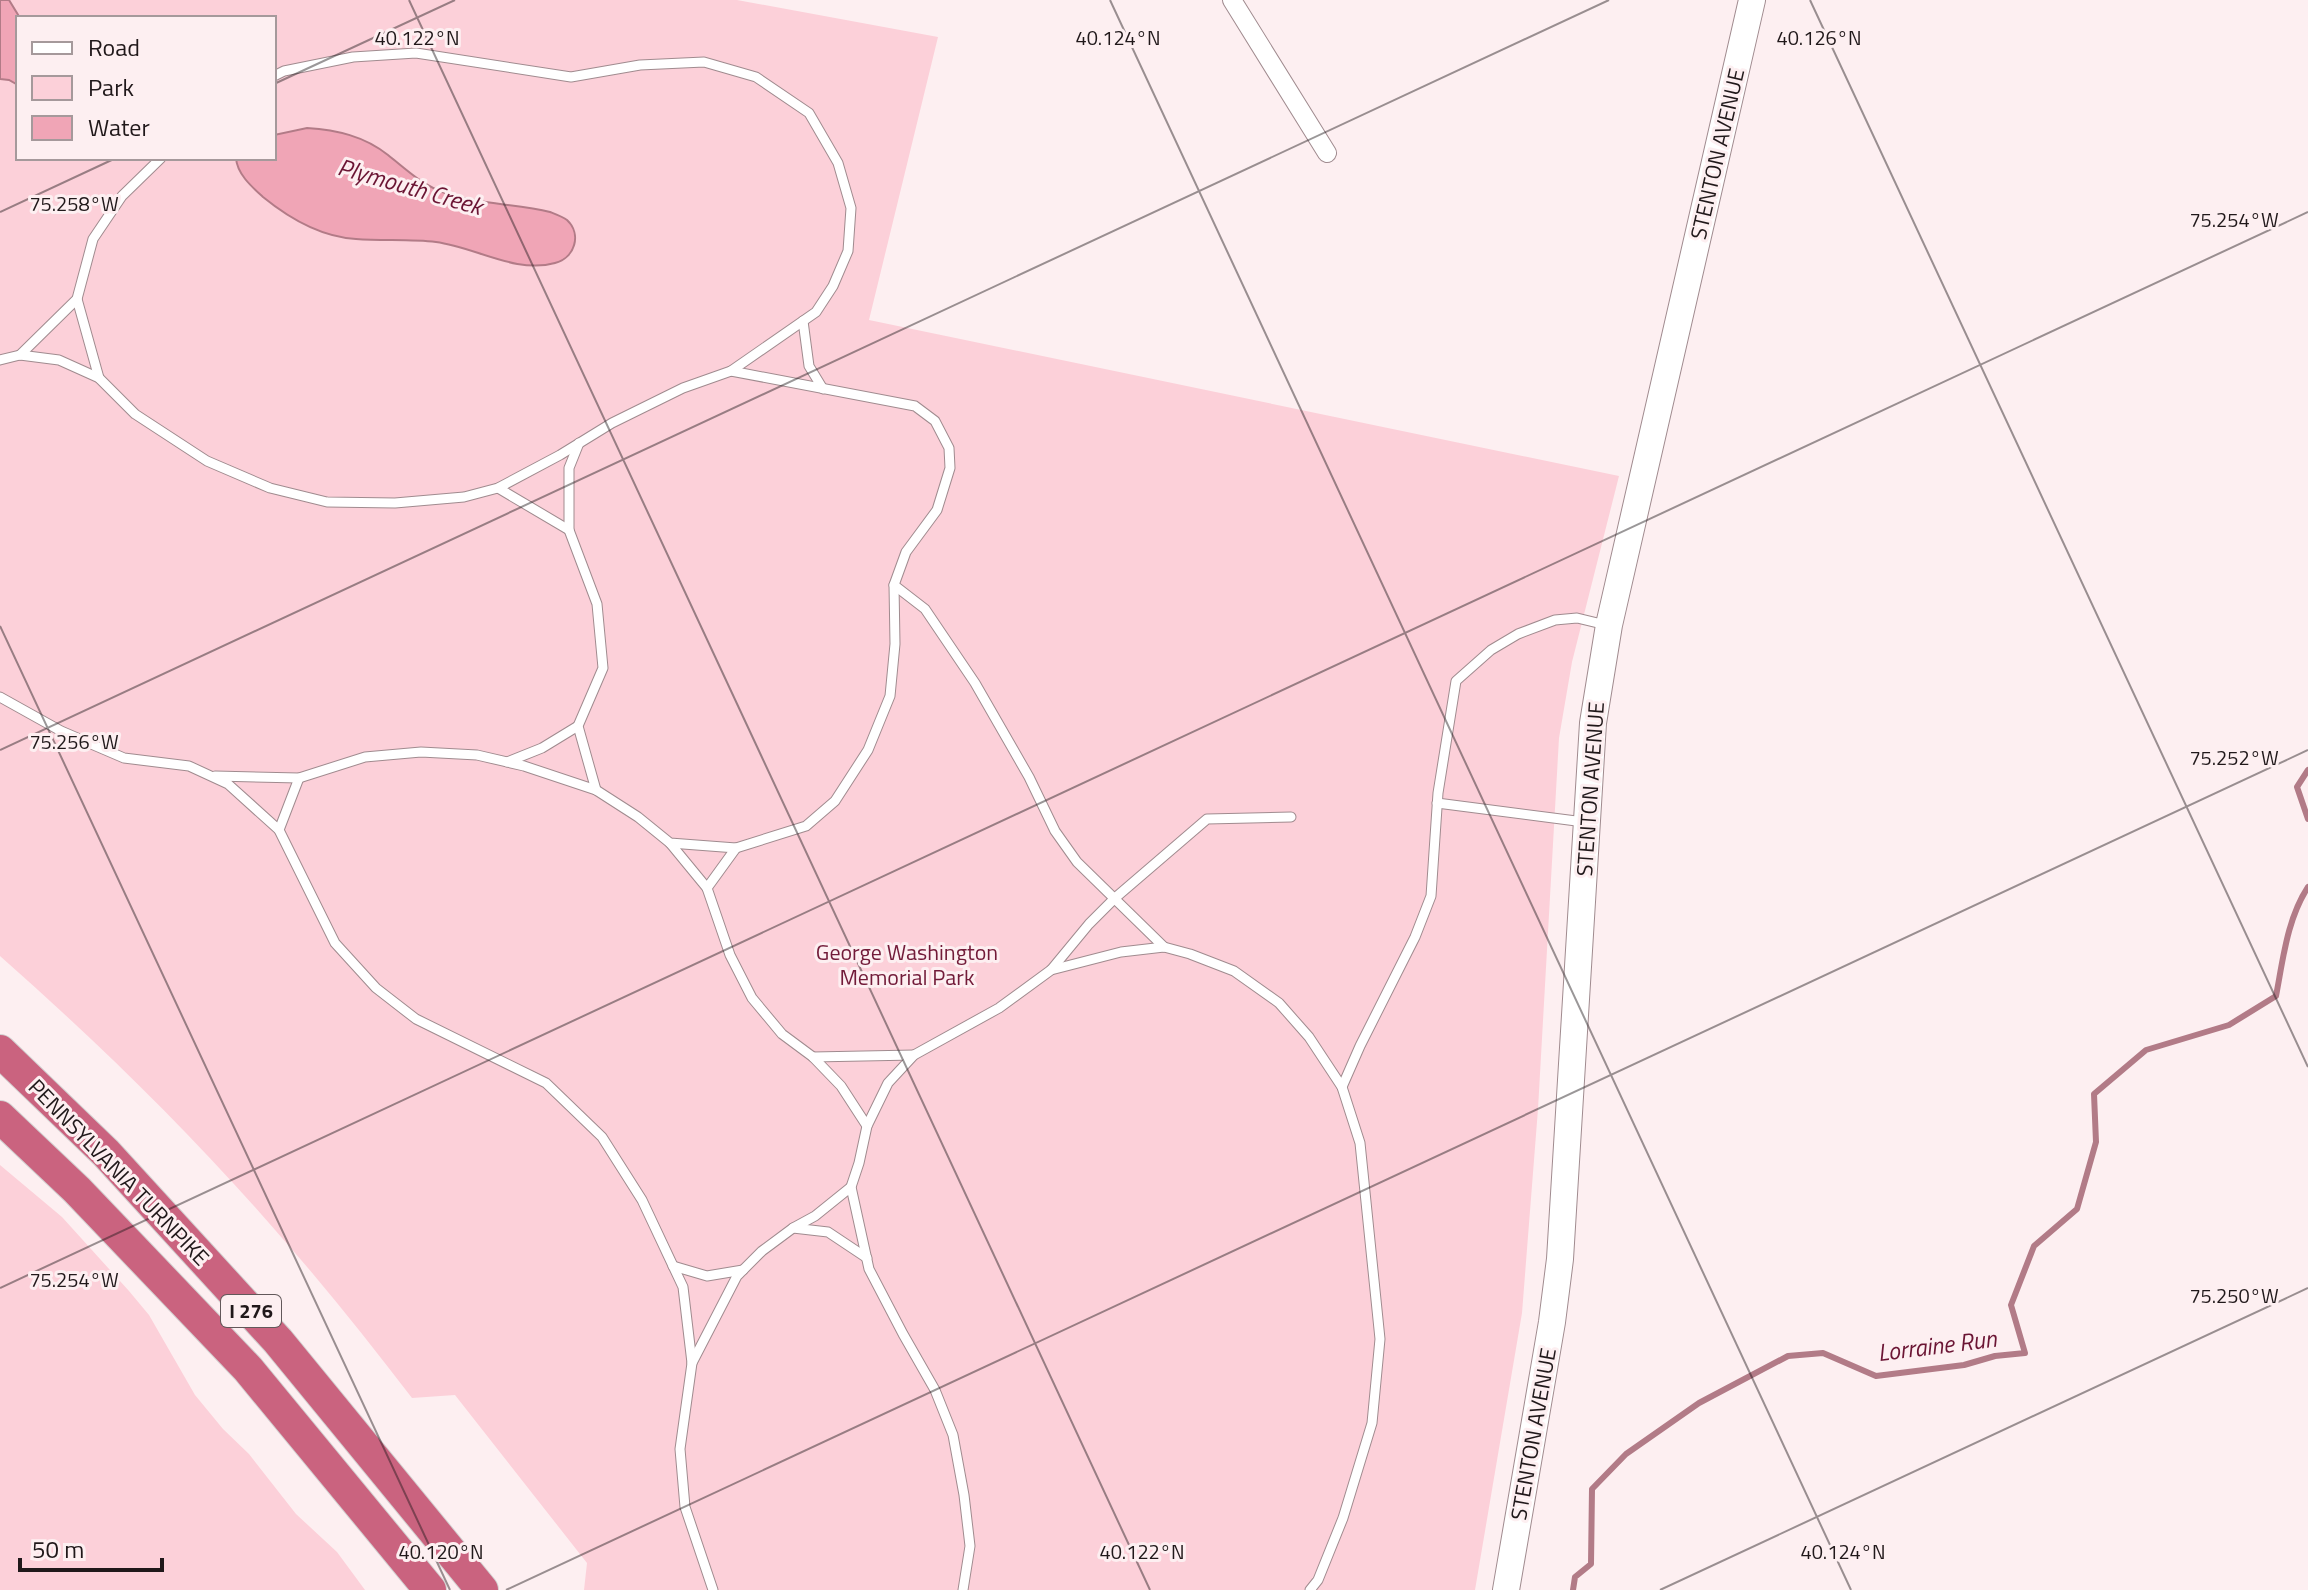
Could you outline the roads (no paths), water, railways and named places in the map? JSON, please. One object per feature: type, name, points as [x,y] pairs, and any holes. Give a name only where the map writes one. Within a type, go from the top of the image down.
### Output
[{"type":"highway","name":"PENNSYLVANIA TURNPIKE","points":[[0,1051],[106,1153],[278,1341],[482,1590]]},
{"type":"highway","name":"PENNSYLVANIA TURNPIKE","points":[[0,1117],[77,1190],[248,1369],[430,1590]]},
{"type":"main road","name":"STENTON AVENUE","points":[[1506,1590],[1560,1259],[1593,723],[1609,625],[1752,0]]},
{"type":"street","points":[[1232,0],[1327,153]]},
{"type":"lane","points":[[0,360],[20,355],[59,360],[99,378],[135,414],[207,461],[270,488],[327,502],[395,503],[464,497],[498,488],[612,423],[683,388],[731,371],[816,312],[833,286],[848,251],[851,208],[838,163],[809,113],[756,77],[704,62],[640,65],[571,77],[416,53],[353,57],[276,75]]},
{"type":"lane","points":[[99,378],[77,299],[93,239],[122,196],[159,160]]},
{"type":"lane","points":[[20,355],[77,299]]},
{"type":"lane","points":[[803,321],[809,366],[823,389]]},
{"type":"lane","points":[[670,843],[736,848],[806,826],[835,801],[868,750],[890,696],[895,644],[894,585],[906,552],[937,510],[950,468],[949,448],[935,421],[915,406],[731,371]]},
{"type":"lane","points":[[507,762],[542,748],[578,726],[603,668],[597,604],[569,530],[569,468],[579,443]]},
{"type":"lane","points":[[498,488],[569,530]]},
{"type":"lane","points":[[894,585],[925,609],[975,683],[1029,777],[1055,831],[1077,862],[1164,947]]},
{"type":"lane","points":[[1342,1087],[1415,937],[1431,896],[1437,803],[1456,681],[1491,650],[1518,634],[1555,620],[1577,618],[1609,625]]},
{"type":"lane","points":[[0,697],[61,731],[124,758],[189,766],[228,784],[279,830],[335,943],[376,988],[416,1019],[546,1083],[602,1137],[642,1200],[683,1287],[692,1363],[680,1449],[685,1507],[713,1590]]},
{"type":"lane","points":[[578,726],[596,790]]},
{"type":"lane","points":[[210,776],[299,778],[365,757],[421,752],[477,755],[596,790],[638,817],[670,843],[707,888],[730,955],[752,998],[782,1034],[813,1057],[841,1086],[867,1126]]},
{"type":"lane","points":[[279,830],[299,778]]},
{"type":"lane","points":[[1437,803],[1585,823]]},
{"type":"lane","points":[[963,1590],[970,1546],[953,1435],[935,1390],[869,1269],[851,1187],[867,1126],[888,1083],[914,1055],[999,1008],[1051,970],[1115,898],[1207,819],[1291,817]]},
{"type":"lane","points":[[707,888],[736,848]]},
{"type":"lane","points":[[1051,970],[1121,952],[1164,947],[1234,971],[1279,1003],[1309,1037],[1342,1087],[1360,1143],[1380,1339],[1372,1423],[1343,1518],[1318,1580],[1310,1590]]},
{"type":"lane","points":[[813,1057],[914,1055]]},
{"type":"lane","points":[[692,1363],[737,1276],[762,1251],[815,1216],[851,1187]]},
{"type":"lane","points":[[793,1228],[828,1232],[867,1258]]},
{"type":"lane","points":[[673,1266],[707,1276],[743,1270]]},
{"type":"water","points":[[0,0],[9,0],[19,16],[16,16],[16,84],[0,79]]},
{"type":"water","name":"Plymouth Creek","points":[[307,128],[339,132],[369,143],[437,190],[470,199],[550,212],[572,226],[575,238],[572,251],[555,263],[525,265],[436,242],[343,238],[306,226],[254,189],[237,164],[236,160],[276,160],[276,135]]},
{"type":"waterway","name":"Lorraine Run","points":[[2308,770],[2297,787],[2308,819]]},
{"type":"waterway","name":"Lorraine Run","points":[[1573,1590],[1575,1577],[1591,1564],[1592,1489],[1626,1454],[1699,1403],[1788,1356],[1823,1353],[1876,1376],[1964,1365],[1995,1356],[2025,1353],[2011,1305],[2034,1246],[2077,1209],[2096,1142],[2094,1094],[2146,1050],[2229,1025],[2276,996],[2290,926],[2308,887]]},
{"type":"park label","name":"George Washington Memorial Park","points":[[907,964]]}]
